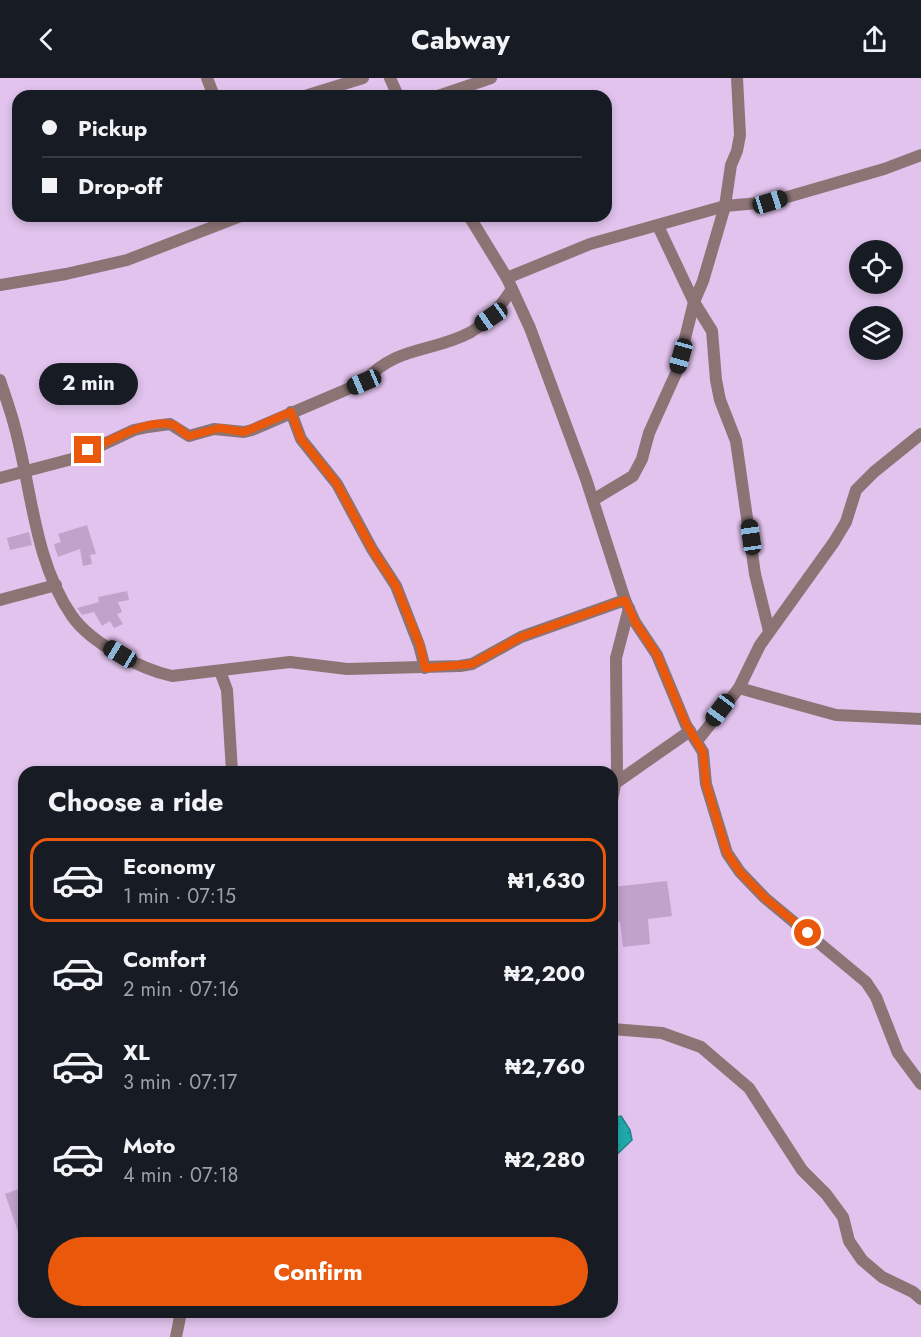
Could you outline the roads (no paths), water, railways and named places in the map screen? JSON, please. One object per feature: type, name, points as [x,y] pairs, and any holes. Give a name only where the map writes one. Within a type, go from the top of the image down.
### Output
[{"type":"street","points":[[322,90],[363,78]]},
{"type":"street","points":[[456,90],[491,78]]},
{"type":"street","points":[[593,500],[633,476],[642,459],[649,433],[677,371],[694,302],[704,281],[725,206],[740,135],[737,78]]},
{"type":"street","points":[[0,478],[22,470],[42,468],[72,459],[134,430],[148,427],[170,424],[189,436],[220,428],[244,432],[364,382],[374,370],[400,354],[426,349],[471,332],[491,317],[510,283],[590,244],[725,206],[770,202],[921,155]]},
{"type":"street","points":[[0,285],[66,274],[128,260],[226,222]]},
{"type":"street","points":[[473,222],[510,283],[530,328],[593,500],[627,604],[635,622],[657,655],[693,736],[703,752],[706,784],[727,853],[740,872],[765,898],[866,982],[876,997],[898,1053],[921,1084]]},
{"type":"street","points":[[658,226],[694,302],[703,312],[712,331],[716,380],[736,441],[755,574],[769,631]]},
{"type":"street","points":[[0,380],[16,430],[22,470],[34,520],[56,585],[72,616],[85,631],[131,661],[172,676],[290,662],[347,669],[425,668],[472,664],[521,637],[627,604]]},
{"type":"street","points":[[291,412],[301,439],[337,484],[372,549],[396,586],[420,645],[425,668]]},
{"type":"street","points":[[618,781],[693,736],[739,688],[769,631],[846,522],[856,490],[874,472],[921,434]]},
{"type":"street","points":[[0,600],[56,585]]},
{"type":"street","points":[[617,766],[616,658],[627,604]]},
{"type":"street","points":[[220,671],[228,690],[232,766]]},
{"type":"street","points":[[739,688],[836,715],[921,719]]},
{"type":"street","points":[[618,1029],[662,1033],[701,1047],[749,1088],[802,1170],[826,1194],[843,1217],[849,1241],[862,1260],[882,1277],[913,1292],[921,1299]]},
{"type":"street","points":[[176,1337],[180,1318]]},
{"type":"water","points":[[621,1116],[630,1130],[632,1140],[618,1153],[618,1117]]}]
